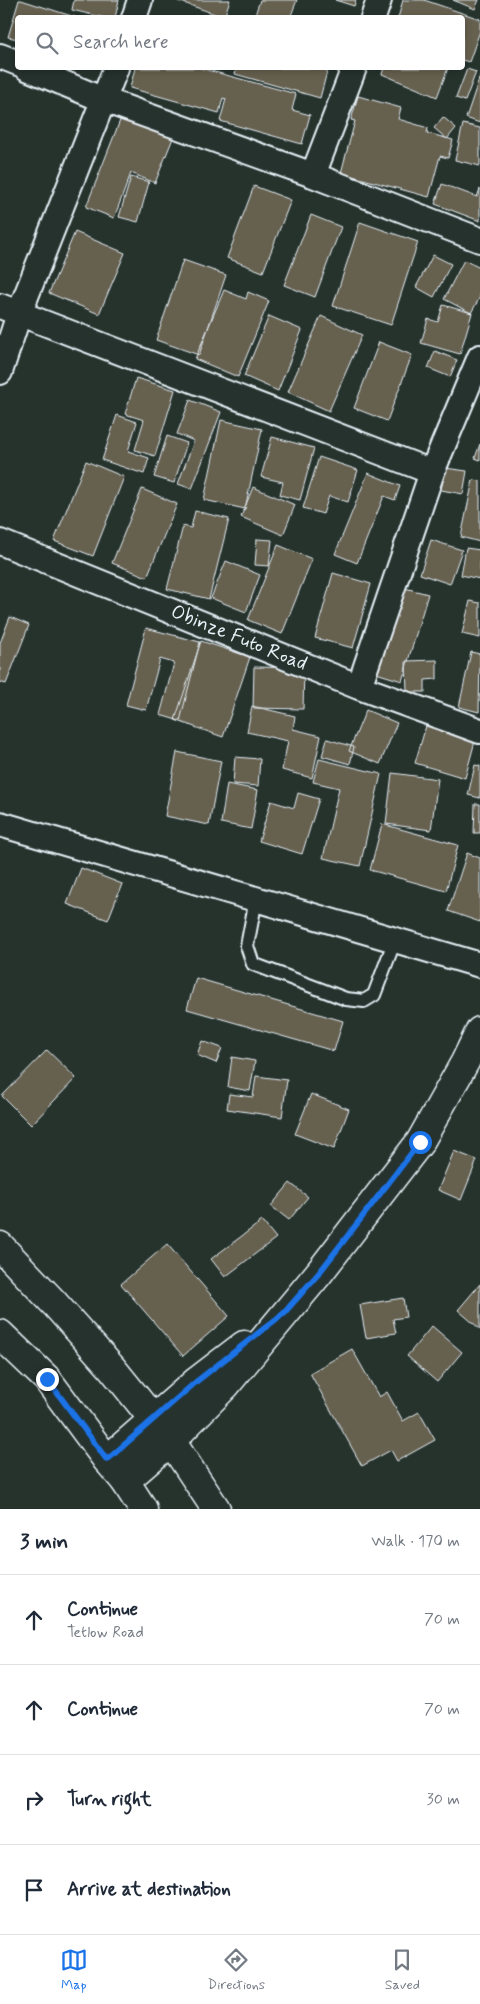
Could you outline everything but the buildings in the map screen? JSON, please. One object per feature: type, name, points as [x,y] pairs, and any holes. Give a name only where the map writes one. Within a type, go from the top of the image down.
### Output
[{"type":"street","points":[[135,15],[140,0]]},
{"type":"street","points":[[374,15],[379,0]]},
{"type":"street","points":[[0,56],[15,62]]},
{"type":"street","points":[[32,70],[104,100],[313,175],[480,240]]},
{"type":"street","points":[[0,372],[10,310],[104,100],[115,70]]},
{"type":"street","points":[[313,175],[353,70]]},
{"type":"street","points":[[10,310],[432,472]]},
{"type":"street","points":[[359,687],[432,472],[480,357]]},
{"type":"street","name":"Obinze Futo Road","points":[[0,542],[359,687],[480,731]]},
{"type":"street","points":[[0,824],[480,965]]},
{"type":"street","points":[[125,1481],[171,1441],[225,1386],[319,1273],[420,1142],[465,1062],[480,1031]]},
{"type":"street","points":[[0,1246],[56,1304],[112,1368],[171,1441],[216,1509]]},
{"type":"street","points":[[107,1460],[197,1381],[284,1313]]},
{"type":"street","points":[[0,1334],[47,1379],[107,1460],[125,1481],[143,1509]]},
{"type":"lane","points":[[256,899],[247,946],[254,964],[346,999],[364,1001],[374,995],[395,940]]},
{"type":"route","points":[[47,1379],[107,1460],[197,1381],[284,1313],[319,1273],[420,1142]]}]
